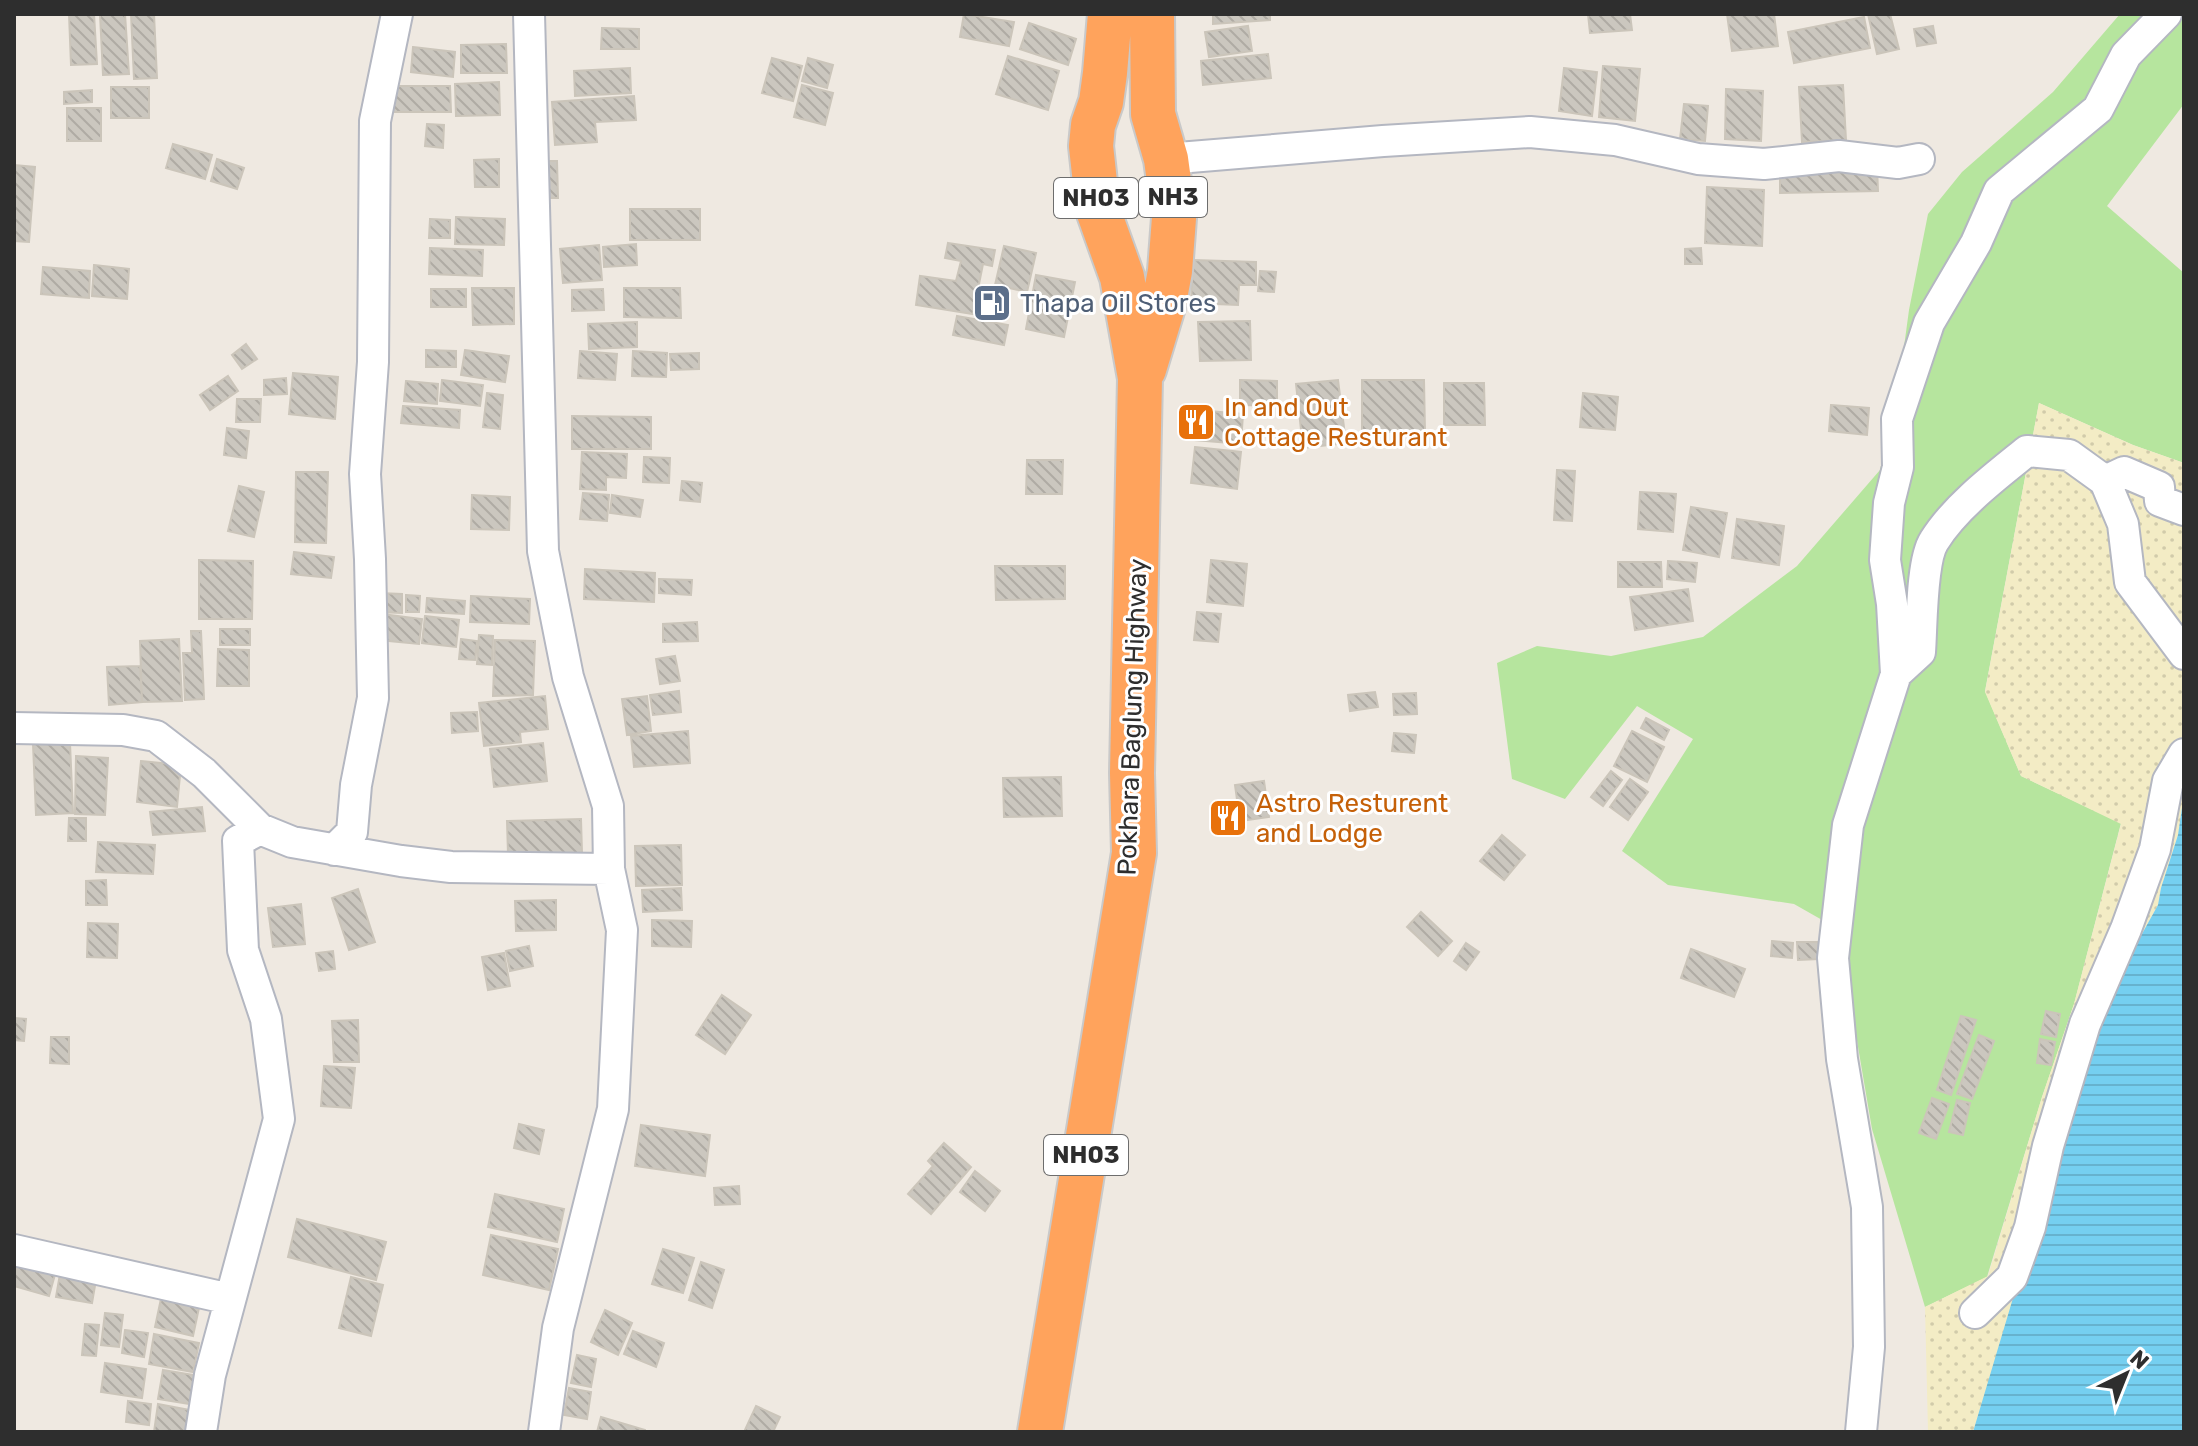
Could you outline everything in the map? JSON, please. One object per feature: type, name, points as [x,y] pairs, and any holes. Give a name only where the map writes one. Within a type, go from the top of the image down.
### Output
[{"type":"highway","name":"Pokhara Baglung Highway","points":[[1040,1432],[1134,853],[1132,758],[1140,378],[1122,277],[1098,210],[1091,146],[1093,125],[1101,102],[1110,14]]},
{"type":"highway","name":"Pokhara Baglung Highway","points":[[1140,378],[1161,315],[1170,271],[1174,218],[1166,159],[1153,114],[1152,14]]},
{"type":"street","points":[[334,850],[352,832],[356,785],[373,698],[365,474],[373,362],[375,121],[397,14]]},
{"type":"street","points":[[529,14],[543,551],[568,677],[608,806],[609,869],[622,930],[613,1109],[558,1328],[544,1432]]},
{"type":"street","points":[[1861,1432],[1869,1347],[1867,1207],[1842,1059],[1833,958],[1848,825],[1896,674],[1892,604],[1885,560],[1889,503],[1898,467],[1897,419],[1929,323],[1976,243],[1999,191],[2098,109],[2126,55],[2166,14]]},
{"type":"street","points":[[1166,159],[1530,132],[1615,140],[1698,159],[1764,164],[1839,156],[1898,163],[1919,159]]},
{"type":"street","points":[[1896,674],[1920,652],[1932,543],[1994,478],[2027,451],[2069,455],[2105,481],[2123,524],[2130,582],[2184,654]]},
{"type":"street","points":[[2105,481],[2124,472],[2159,487],[2160,501],[2184,510]]},
{"type":"street","points":[[14,728],[123,730],[156,736],[204,773],[260,829],[292,842],[451,867],[609,869]]},
{"type":"street","points":[[1975,1313],[2012,1277],[2030,1227],[2048,1146],[2085,1024],[2126,929],[2155,849],[2168,781],[2184,754]]},
{"type":"street","points":[[201,1432],[210,1375],[279,1119],[266,1019],[243,950],[238,841],[260,829]]},
{"type":"street","points":[[14,1250],[230,1299]]},
{"type":"green space","points":[[2120,14],[2184,14],[2184,104],[2107,206],[2184,273],[2184,463],[2133,445],[2039,403],[1985,691],[2021,776],[2121,823],[2074,1004],[1987,1277],[1925,1307],[1872,1129],[1838,929],[1794,904],[1668,885],[1622,851],[1693,739],[1637,706],[1565,799],[1512,779],[1497,663],[1537,646],[1611,656],[1703,637],[1797,566],[1880,470],[1897,398],[1909,310],[1928,214],[1962,172],[2053,92]]},
{"type":"sand","points":[[2039,403],[2133,445],[2184,463],[2184,794],[2178,835],[2158,905],[2118,977],[1973,1432],[1928,1432],[1925,1307],[1988,1276],[2042,1097],[2074,1004],[2121,824],[2021,776],[1985,692]]},
{"type":"water","points":[[2184,794],[2184,1432],[1973,1432],[2074,1094],[2118,977],[2158,905],[2178,835]]},
{"type":"building","points":[[69,14],[94,14],[97,64],[71,65]]},
{"type":"building","points":[[100,14],[125,14],[129,74],[103,75]]},
{"type":"building","points":[[131,14],[154,14],[157,78],[134,79]]},
{"type":"building","points":[[964,14],[1014,22],[1009,46],[960,37]]},
{"type":"building","points":[[1213,14],[1270,14],[1270,20],[1213,24]]},
{"type":"building","points":[[1588,14],[1630,14],[1632,30],[1590,33]]},
{"type":"building","points":[[1727,14],[1774,14],[1778,46],[1732,51]]},
{"type":"building","points":[[1868,14],[1890,14],[1899,49],[1877,54]]},
{"type":"building","points":[[1864,17],[1870,48],[1794,63],[1788,32]]},
{"type":"building","points":[[1029,23],[1076,39],[1068,65],[1020,49]]},
{"type":"building","points":[[1248,26],[1252,51],[1209,57],[1205,32]]},
{"type":"building","points":[[1933,26],[1936,43],[1917,46],[1914,29]]},
{"type":"building","points":[[602,28],[639,29],[639,49],[601,49]]},
{"type":"building","points":[[506,44],[507,73],[461,73],[461,45]]},
{"type":"building","points":[[413,47],[455,52],[453,77],[411,72]]},
{"type":"building","points":[[1268,54],[1271,78],[1203,85],[1201,61]]},
{"type":"building","points":[[1008,56],[1059,71],[1048,110],[996,94]]},
{"type":"building","points":[[772,58],[802,66],[793,101],[762,93]]},
{"type":"building","points":[[808,58],[833,65],[827,88],[802,81]]},
{"type":"building","points":[[1603,66],[1640,69],[1635,121],[1599,117]]},
{"type":"building","points":[[630,68],[631,93],[575,96],[574,71]]},
{"type":"building","points":[[1564,68],[1597,72],[1592,116],[1559,111]]},
{"type":"building","points":[[499,82],[500,115],[456,116],[455,84]]},
{"type":"building","points":[[802,85],[833,93],[825,125],[794,117]]},
{"type":"building","points":[[1843,85],[1846,140],[1802,142],[1799,87]]},
{"type":"building","points":[[391,86],[450,86],[451,112],[392,112]]},
{"type":"building","points":[[111,87],[149,87],[149,118],[111,118]]},
{"type":"building","points":[[1726,89],[1763,91],[1761,141],[1725,139]]},
{"type":"building","points":[[92,90],[92,102],[64,104],[64,92]]},
{"type":"building","points":[[634,96],[636,120],[595,122],[597,142],[555,145],[552,102]]},
{"type":"building","points":[[1684,104],[1708,106],[1705,141],[1680,139]]},
{"type":"building","points":[[67,108],[101,108],[101,141],[67,141]]},
{"type":"building","points":[[427,124],[444,125],[443,148],[425,146]]},
{"type":"building","points":[[173,144],[212,155],[205,179],[166,168]]},
{"type":"building","points":[[217,159],[244,168],[237,189],[211,181]]},
{"type":"building","points":[[499,159],[499,187],[475,187],[474,160]]},
{"type":"building","points":[[542,161],[557,161],[558,198],[543,198]]},
{"type":"building","points":[[14,165],[35,167],[29,242],[14,241]]},
{"type":"building","points":[[1877,166],[1878,191],[1780,193],[1780,168]]},
{"type":"building","points":[[1707,187],[1764,190],[1762,246],[1705,243]]},
{"type":"building","points":[[630,209],[700,209],[700,240],[630,240]]},
{"type":"building","points":[[456,217],[505,219],[504,245],[455,244]]},
{"type":"building","points":[[430,219],[450,220],[450,238],[429,238]]},
{"type":"building","points":[[948,243],[995,250],[992,266],[983,264],[973,314],[916,305],[920,276],[956,281],[961,261],[945,258]]},
{"type":"building","points":[[636,244],[637,265],[604,267],[603,247]]},
{"type":"building","points":[[599,245],[602,280],[563,283],[560,249]]},
{"type":"building","points":[[1004,246],[1036,253],[1027,292],[995,285]]},
{"type":"building","points":[[430,248],[483,250],[482,276],[429,274]]},
{"type":"building","points":[[1701,248],[1702,264],[1685,264],[1685,249]]},
{"type":"building","points":[[1193,260],[1256,262],[1256,285],[1239,285],[1238,305],[1191,303]]},
{"type":"building","points":[[94,265],[129,269],[127,299],[92,296]]},
{"type":"building","points":[[43,267],[90,271],[89,298],[41,294]]},
{"type":"building","points":[[1260,271],[1276,272],[1274,292],[1258,291]]},
{"type":"building","points":[[1036,275],[1075,282],[1064,337],[1026,329]]},
{"type":"building","points":[[472,288],[514,288],[514,324],[473,325]]},
{"type":"building","points":[[624,288],[680,288],[681,318],[624,317]]},
{"type":"building","points":[[431,289],[466,289],[466,307],[431,307]]},
{"type":"building","points":[[603,289],[604,310],[572,311],[572,290]]},
{"type":"building","points":[[957,316],[1008,325],[1004,345],[953,335]]},
{"type":"building","points":[[1250,321],[1251,360],[1200,361],[1198,322]]},
{"type":"building","points":[[637,322],[637,347],[589,349],[588,324]]},
{"type":"building","points":[[246,344],[257,359],[242,369],[232,355]]},
{"type":"building","points":[[426,350],[456,351],[456,367],[426,367]]},
{"type":"building","points":[[465,350],[509,356],[505,382],[461,375]]},
{"type":"building","points":[[580,351],[617,354],[615,380],[578,378]]},
{"type":"building","points":[[633,351],[667,353],[666,377],[632,376]]},
{"type":"building","points":[[699,353],[699,369],[671,370],[670,354]]},
{"type":"building","points":[[293,373],[338,377],[335,419],[289,414]]},
{"type":"building","points":[[228,376],[238,391],[210,410],[200,395]]},
{"type":"building","points":[[286,378],[287,394],[264,395],[264,380]]},
{"type":"building","points":[[442,380],[483,385],[480,406],[440,401]]},
{"type":"building","points":[[1240,380],[1277,381],[1277,406],[1240,405]]},
{"type":"building","points":[[1338,380],[1346,443],[1303,448],[1296,384]]},
{"type":"building","points":[[1362,380],[1424,380],[1425,432],[1362,432]]},
{"type":"building","points":[[406,381],[438,384],[437,404],[404,401]]},
{"type":"building","points":[[1444,383],[1484,383],[1485,425],[1444,425]]},
{"type":"building","points":[[487,393],[503,395],[500,429],[483,427]]},
{"type":"building","points":[[1583,393],[1618,397],[1615,430],[1580,427]]},
{"type":"building","points":[[237,399],[261,399],[260,422],[236,422]]},
{"type":"building","points":[[1831,405],[1869,408],[1867,435],[1829,431]]},
{"type":"building","points":[[403,406],[460,410],[459,428],[401,423]]},
{"type":"building","points":[[1197,410],[1243,414],[1241,444],[1195,440]]},
{"type":"building","points":[[572,416],[651,417],[651,449],[572,449]]},
{"type":"building","points":[[227,428],[249,431],[246,458],[224,455]]},
{"type":"building","points":[[1195,447],[1241,452],[1237,489],[1191,483]]},
{"type":"building","points":[[582,452],[627,454],[626,478],[606,477],[606,490],[580,489]]},
{"type":"building","points":[[644,457],[670,458],[669,483],[643,482]]},
{"type":"building","points":[[1027,460],[1063,460],[1062,494],[1026,494]]},
{"type":"building","points":[[1557,470],[1575,471],[1572,521],[1554,520]]},
{"type":"building","points":[[296,472],[328,472],[326,543],[295,542]]},
{"type":"building","points":[[682,481],[702,483],[700,502],[680,500]]},
{"type":"building","points":[[239,486],[264,492],[254,537],[228,531]]},
{"type":"building","points":[[1640,492],[1676,494],[1673,532],[1638,529]]},
{"type":"building","points":[[583,493],[609,495],[607,521],[580,519]]},
{"type":"building","points":[[472,495],[510,497],[509,530],[471,529]]},
{"type":"building","points":[[612,495],[643,500],[640,517],[610,513]]},
{"type":"building","points":[[1691,507],[1727,513],[1719,557],[1683,550]]},
{"type":"building","points":[[1737,519],[1784,526],[1779,565],[1732,558]]},
{"type":"building","points":[[294,552],[334,557],[331,578],[291,574]]},
{"type":"building","points":[[199,560],[253,561],[252,619],[199,619]]},
{"type":"building","points":[[1211,560],[1247,564],[1243,606],[1207,602]]},
{"type":"building","points":[[1668,561],[1697,563],[1695,582],[1667,579]]},
{"type":"building","points":[[1618,562],[1661,562],[1662,587],[1618,587]]},
{"type":"building","points":[[995,566],[1065,566],[1065,599],[996,600]]},
{"type":"building","points":[[585,569],[655,573],[654,602],[584,599]]},
{"type":"building","points":[[659,579],[692,580],[691,595],[659,593]]},
{"type":"building","points":[[1688,589],[1693,621],[1635,630],[1630,597]]},
{"type":"building","points":[[378,593],[402,594],[402,613],[378,612]]},
{"type":"building","points":[[406,595],[420,596],[419,612],[406,612]]},
{"type":"building","points":[[471,596],[530,599],[529,624],[470,622]]},
{"type":"building","points":[[427,598],[465,601],[464,614],[426,612]]},
{"type":"building","points":[[1197,612],[1221,614],[1218,642],[1194,640]]},
{"type":"building","points":[[382,614],[422,619],[419,644],[379,640]]},
{"type":"building","points":[[425,616],[459,620],[456,647],[422,643]]},
{"type":"building","points":[[697,622],[698,641],[663,642],[663,624]]},
{"type":"building","points":[[220,629],[250,629],[250,645],[220,645]]},
{"type":"building","points":[[191,631],[201,631],[204,699],[185,700],[183,653],[192,653]]},
{"type":"building","points":[[479,635],[493,636],[492,665],[477,664]]},
{"type":"building","points":[[179,639],[182,701],[142,702],[140,641]]},
{"type":"building","points":[[461,639],[477,641],[475,660],[459,659]]},
{"type":"building","points":[[495,640],[535,641],[533,695],[493,696]]},
{"type":"building","points":[[218,649],[249,650],[249,686],[217,686]]},
{"type":"building","points":[[675,656],[680,681],[660,684],[656,659]]},
{"type":"building","points":[[140,666],[142,702],[109,705],[107,667]]},
{"type":"building","points":[[679,691],[681,712],[653,715],[650,695]]},
{"type":"building","points":[[1375,692],[1378,707],[1350,711],[1348,695]]},
{"type":"building","points":[[1416,693],[1417,714],[1394,715],[1393,694]]},
{"type":"building","points":[[545,696],[548,729],[520,732],[521,742],[484,746],[479,703]]},
{"type":"building","points":[[647,696],[651,731],[627,735],[622,699]]},
{"type":"building","points":[[477,712],[478,731],[452,733],[451,713]]},
{"type":"building","points":[[1646,718],[1669,730],[1664,740],[1641,728]]},
{"type":"building","points":[[688,731],[690,763],[634,767],[631,736]]},
{"type":"building","points":[[1632,731],[1664,747],[1647,782],[1614,766]]},
{"type":"building","points":[[1394,733],[1416,735],[1414,753],[1392,751]]},
{"type":"building","points":[[70,743],[73,813],[36,815],[33,744]]},
{"type":"building","points":[[543,743],[547,781],[494,787],[490,749]]},
{"type":"building","points":[[76,756],[108,758],[105,815],[75,814]]},
{"type":"building","points":[[141,761],[181,765],[177,807],[137,802]]},
{"type":"building","points":[[1611,771],[1622,780],[1603,806],[1591,797]]},
{"type":"building","points":[[1061,777],[1062,816],[1004,817],[1003,778]]},
{"type":"building","points":[[1630,779],[1648,792],[1628,820],[1610,807]]},
{"type":"building","points":[[1264,781],[1269,817],[1240,821],[1235,785]]},
{"type":"building","points":[[202,807],[205,831],[153,835],[150,812]]},
{"type":"building","points":[[69,818],[86,818],[86,841],[68,841]]},
{"type":"building","points":[[581,819],[582,853],[508,854],[507,821]]},
{"type":"building","points":[[1502,835],[1525,855],[1504,880],[1480,861]]},
{"type":"building","points":[[98,842],[155,845],[153,874],[96,872]]},
{"type":"building","points":[[681,845],[682,885],[636,886],[635,846]]},
{"type":"building","points":[[106,880],[107,905],[86,905],[86,881]]},
{"type":"building","points":[[681,888],[682,910],[643,912],[642,890]]},
{"type":"building","points":[[358,889],[375,942],[349,950],[332,898]]},
{"type":"building","points":[[556,900],[556,930],[516,931],[515,901]]},
{"type":"building","points":[[301,904],[305,944],[273,947],[268,908]]},
{"type":"building","points":[[1421,912],[1452,941],[1438,956],[1407,927]]},
{"type":"building","points":[[652,920],[692,921],[691,947],[652,946]]},
{"type":"building","points":[[88,923],[118,924],[117,958],[87,957]]},
{"type":"building","points":[[1772,941],[1793,943],[1792,958],[1771,956]]},
{"type":"building","points":[[1797,942],[1818,942],[1819,959],[1798,960]]},
{"type":"building","points":[[1466,943],[1479,952],[1466,970],[1454,961]]},
{"type":"building","points":[[529,946],[533,966],[510,971],[506,951]]},
{"type":"building","points":[[1691,949],[1745,969],[1734,997],[1681,978]]},
{"type":"building","points":[[333,951],[335,969],[319,971],[316,953]]},
{"type":"building","points":[[504,953],[510,986],[488,990],[482,957]]},
{"type":"building","points":[[722,995],[751,1015],[725,1054],[696,1035]]},
{"type":"building","points":[[2046,1011],[2060,1014],[2056,1037],[2041,1034]]},
{"type":"building","points":[[1961,1016],[1976,1020],[1951,1095],[1937,1090]]},
{"type":"building","points":[[14,1018],[26,1019],[24,1041],[14,1040]]},
{"type":"building","points":[[358,1020],[359,1062],[334,1062],[332,1021]]},
{"type":"building","points":[[1979,1035],[1994,1041],[1972,1099],[1957,1094]]},
{"type":"building","points":[[51,1037],[69,1037],[69,1064],[50,1063]]},
{"type":"building","points":[[2040,1039],[2055,1042],[2051,1065],[2037,1063]]},
{"type":"building","points":[[324,1066],[355,1068],[351,1108],[321,1106]]},
{"type":"building","points":[[1932,1098],[1949,1104],[1936,1139],[1919,1133]]},
{"type":"building","points":[[1957,1100],[1970,1103],[1963,1135],[1949,1132]]},
{"type":"building","points":[[519,1124],[544,1130],[539,1154],[514,1148]]},
{"type":"building","points":[[641,1125],[710,1135],[705,1176],[635,1166]]},
{"type":"building","points":[[944,1143],[971,1167],[931,1214],[908,1194],[933,1166],[928,1161]]},
{"type":"building","points":[[975,1171],[1000,1191],[985,1211],[960,1192]]},
{"type":"building","points":[[739,1186],[740,1204],[715,1205],[714,1188]]},
{"type":"building","points":[[495,1194],[564,1209],[557,1242],[488,1227]]},
{"type":"building","points":[[297,1219],[386,1242],[376,1280],[288,1257]]},
{"type":"building","points":[[491,1235],[558,1249],[549,1290],[483,1275]]},
{"type":"building","points":[[663,1249],[694,1258],[683,1293],[652,1284]]},
{"type":"building","points":[[14,1260],[56,1271],[49,1296],[14,1286]]},
{"type":"building","points":[[701,1262],[724,1270],[712,1308],[689,1300]]},
{"type":"building","points":[[61,1268],[97,1274],[92,1303],[56,1297]]},
{"type":"building","points":[[351,1277],[383,1285],[371,1336],[339,1328]]},
{"type":"building","points":[[162,1294],[200,1303],[193,1336],[155,1327]]},
{"type":"building","points":[[605,1310],[632,1323],[618,1355],[591,1342]]},
{"type":"building","points":[[105,1313],[123,1315],[119,1347],[101,1345]]},
{"type":"building","points":[[85,1324],[99,1325],[96,1356],[82,1355]]},
{"type":"building","points":[[125,1330],[148,1333],[144,1357],[122,1353]]},
{"type":"building","points":[[633,1331],[664,1343],[656,1367],[624,1354]]},
{"type":"building","points":[[154,1334],[199,1343],[193,1372],[149,1364]]},
{"type":"building","points":[[577,1355],[596,1359],[591,1387],[571,1383]]},
{"type":"building","points":[[105,1363],[146,1369],[142,1398],[101,1392]]},
{"type":"building","points":[[163,1370],[200,1376],[196,1405],[158,1399]]},
{"type":"building","points":[[569,1388],[591,1392],[587,1419],[564,1415]]},
{"type":"building","points":[[128,1401],[151,1404],[149,1425],[126,1422]]},
{"type":"building","points":[[158,1404],[190,1410],[187,1432],[154,1432]]},
{"type":"building","points":[[756,1406],[780,1417],[773,1432],[744,1432]]},
{"type":"building","points":[[601,1417],[645,1430],[645,1432],[597,1432]]},
{"type":"place","name":"Thapa Oil Stores","points":[[992,303]]},
{"type":"place","name":"In and Out Cottage Resturant","points":[[1196,422]]},
{"type":"place","name":"Astro Resturent and Lodge","points":[[1228,818]]}]
